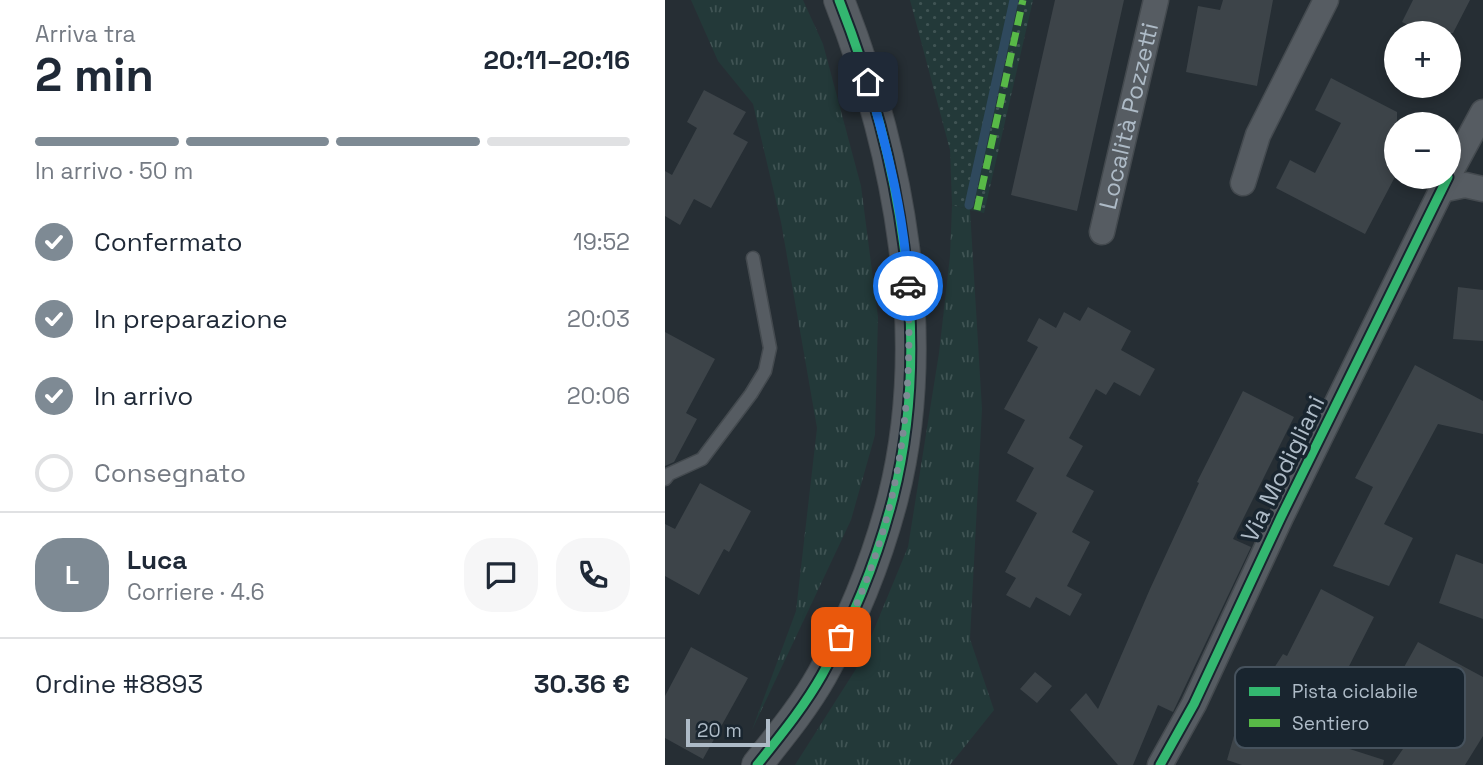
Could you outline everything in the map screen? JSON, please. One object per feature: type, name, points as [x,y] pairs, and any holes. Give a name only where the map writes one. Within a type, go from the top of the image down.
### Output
[{"type":"street","points":[[757,765],[821,677],[852,617],[874,560],[893,496],[905,426],[910,364],[909,316],[907,271],[899,218],[883,134],[861,56],[839,0]]},
{"type":"street","name":"Località Pozzetti","points":[[1102,232],[1156,0]]},
{"type":"street","points":[[1243,183],[1258,135],[1326,0]]},
{"type":"street","name":"Via Modigliani","points":[[1461,152],[1483,112]]},
{"type":"street","points":[[1461,184],[1483,189]]},
{"type":"street","name":"Via Modigliani","points":[[1160,765],[1194,704],[1287,505],[1442,189]]},
{"type":"lane","points":[[666,475],[702,459],[765,371],[771,348],[753,258]]},
{"type":"green space","points":[[691,0],[803,0],[823,44],[861,186],[878,317],[875,435],[851,520],[752,730],[796,611],[817,428],[781,222],[753,104],[718,61]]},
{"type":"green space","points":[[910,0],[1033,0],[984,213],[952,205],[950,150]]},
{"type":"green space","points":[[952,205],[984,213],[970,210],[982,409],[970,639],[994,710],[950,765],[795,765],[861,661],[908,547],[939,353],[950,256]]},
{"type":"building","points":[[1055,0],[1124,0],[1077,211],[1011,195]]},
{"type":"building","points":[[1223,0],[1273,0],[1257,86],[1186,72],[1198,6],[1220,10]]},
{"type":"building","points":[[1413,0],[1470,0],[1459,21],[1402,21]]},
{"type":"building","points":[[1331,78],[1397,112],[1384,112],[1384,189],[1389,189],[1365,234],[1276,188],[1290,160],[1315,173],[1341,123],[1315,110]]},
{"type":"building","points":[[704,90],[746,112],[733,134],[748,142],[711,208],[694,199],[680,225],[665,216],[665,171],[672,175],[697,128],[687,122]]},
{"type":"building","points":[[1458,287],[1483,290],[1483,341],[1453,339]]},
{"type":"building","points":[[1088,307],[1131,331],[1121,350],[1155,369],[1140,396],[1114,382],[1106,395],[1096,389],[1069,438],[1083,446],[1066,476],[1094,491],[1072,532],[1090,542],[1067,586],[1082,594],[1070,616],[1036,597],[1030,608],[1006,595],[1016,578],[1005,572],[1037,513],[1016,501],[1034,468],[1007,453],[1025,420],[1004,409],[1038,347],[1027,341],[1039,318],[1056,328],[1064,312],[1080,321]]},
{"type":"building","points":[[665,332],[715,359],[686,413],[697,419],[674,462],[665,466]]},
{"type":"building","points":[[1415,365],[1483,401],[1483,434],[1438,424],[1384,524],[1413,538],[1389,586],[1333,566],[1373,487],[1355,478]]},
{"type":"building","points":[[1243,391],[1294,417],[1233,539],[1251,547],[1173,712],[1158,705],[1133,765],[1118,765],[1070,710],[1086,693],[1098,709],[1199,483],[1197,482]]},
{"type":"building","points":[[700,483],[751,511],[729,552],[724,549],[699,595],[665,576],[665,524],[675,529]]},
{"type":"building","points":[[1456,554],[1483,564],[1483,619],[1439,603]]},
{"type":"building","points":[[1321,589],[1374,617],[1349,667],[1275,667],[1283,654],[1287,656]]},
{"type":"building","points":[[1418,642],[1464,667],[1404,667]]},
{"type":"building","points":[[691,647],[748,678],[703,759],[665,738],[665,696]]},
{"type":"building","points":[[1465,667],[1483,677],[1483,736],[1465,765],[1392,765],[1404,748],[1465,748]]},
{"type":"building","points":[[1035,672],[1052,686],[1037,703],[1020,689]]},
{"type":"building","points":[[1235,732],[1235,748],[1347,748],[1384,760],[1383,765],[1242,765],[1227,760]]},
{"type":"waterway","points":[[969,205],[1014,0]]},
{"type":"marked path","points":[[977,210],[1023,0]]},
{"type":"cycle path","points":[[757,765],[815,687],[854,611],[887,521],[905,436],[910,373],[910,310],[904,246],[879,120],[839,0]]},
{"type":"cycle path","points":[[1160,765],[1194,704],[1281,517],[1442,189]]},
{"type":"way so far","points":[[841,637],[852,617],[874,560],[893,496],[905,426],[910,364],[908,286]]},
{"type":"route","points":[[868,82],[895,191],[908,286]]}]
